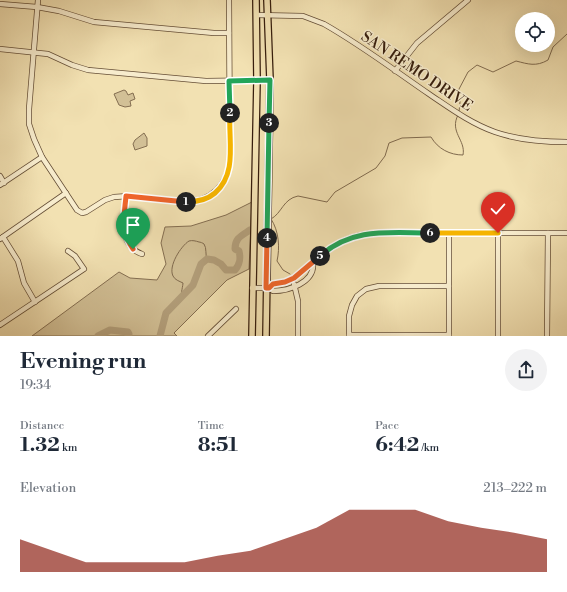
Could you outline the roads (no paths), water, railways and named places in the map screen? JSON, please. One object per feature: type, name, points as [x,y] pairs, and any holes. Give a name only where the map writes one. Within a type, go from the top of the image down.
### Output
[{"type":"main road","points":[[252,336],[257,80],[256,0]]},
{"type":"main road","points":[[266,336],[268,288],[270,80],[267,0]]},
{"type":"street","points":[[38,0],[29,118],[34,139],[42,157],[77,210],[82,213],[108,198],[126,196],[193,202],[209,197],[219,188],[227,175],[230,162],[229,0]]},
{"type":"street","points":[[395,71],[417,43],[468,0]]},
{"type":"street","points":[[0,4],[37,7],[59,11],[94,22],[214,33],[230,32]]},
{"type":"street","name":"SAN REMO DRIVE","points":[[257,15],[303,16],[320,22],[334,29],[463,117],[483,127],[509,136],[540,141],[567,142]]},
{"type":"street","points":[[0,49],[33,52],[52,56],[88,70],[201,80],[270,80]]},
{"type":"street","points":[[0,176],[2,184],[42,157]]},
{"type":"street","points":[[35,302],[24,284],[18,261],[1,238],[66,194]]},
{"type":"street","points":[[126,196],[123,223],[125,232],[133,249],[142,254]]},
{"type":"street","points":[[449,233],[449,286],[449,336],[349,335],[349,316],[352,305],[357,296],[366,289],[379,286],[449,286]]},
{"type":"street","points":[[498,233],[498,336]]},
{"type":"street","points":[[547,336],[548,233]]},
{"type":"street","points":[[268,288],[273,284],[292,280],[335,245],[346,239],[361,234],[567,233]]},
{"type":"street","points":[[0,325],[84,269],[75,256],[68,251]]},
{"type":"street","points":[[252,288],[268,288],[273,291],[285,290],[309,276],[314,269],[313,263]]},
{"type":"street","points":[[292,280],[298,301],[298,336]]},
{"type":"street","points":[[211,335],[236,309]]},
{"type":"waterway","points":[[459,112],[460,102],[458,91],[468,72],[477,65],[493,72],[516,61],[540,64],[548,60],[553,47],[567,34]]},
{"type":"waterway","points":[[290,274],[283,270],[277,261],[278,240],[276,229],[271,219],[289,200],[298,196],[327,202],[335,192],[376,168],[385,156],[389,143],[402,138],[431,137],[441,148],[454,154],[463,155],[462,145],[455,126],[458,115]]},
{"type":"waterway","points":[[160,336],[166,313],[193,285],[201,264],[207,259],[214,260],[221,264],[226,270],[235,270],[240,259],[239,251],[235,249],[236,242],[250,230]]},
{"type":"waterway","points":[[181,298],[183,283],[177,280],[173,276],[172,272],[172,267],[179,252],[189,241],[200,242],[205,246],[207,259]]},
{"type":"waterway","points":[[98,336],[110,330],[128,332],[128,336]]}]
